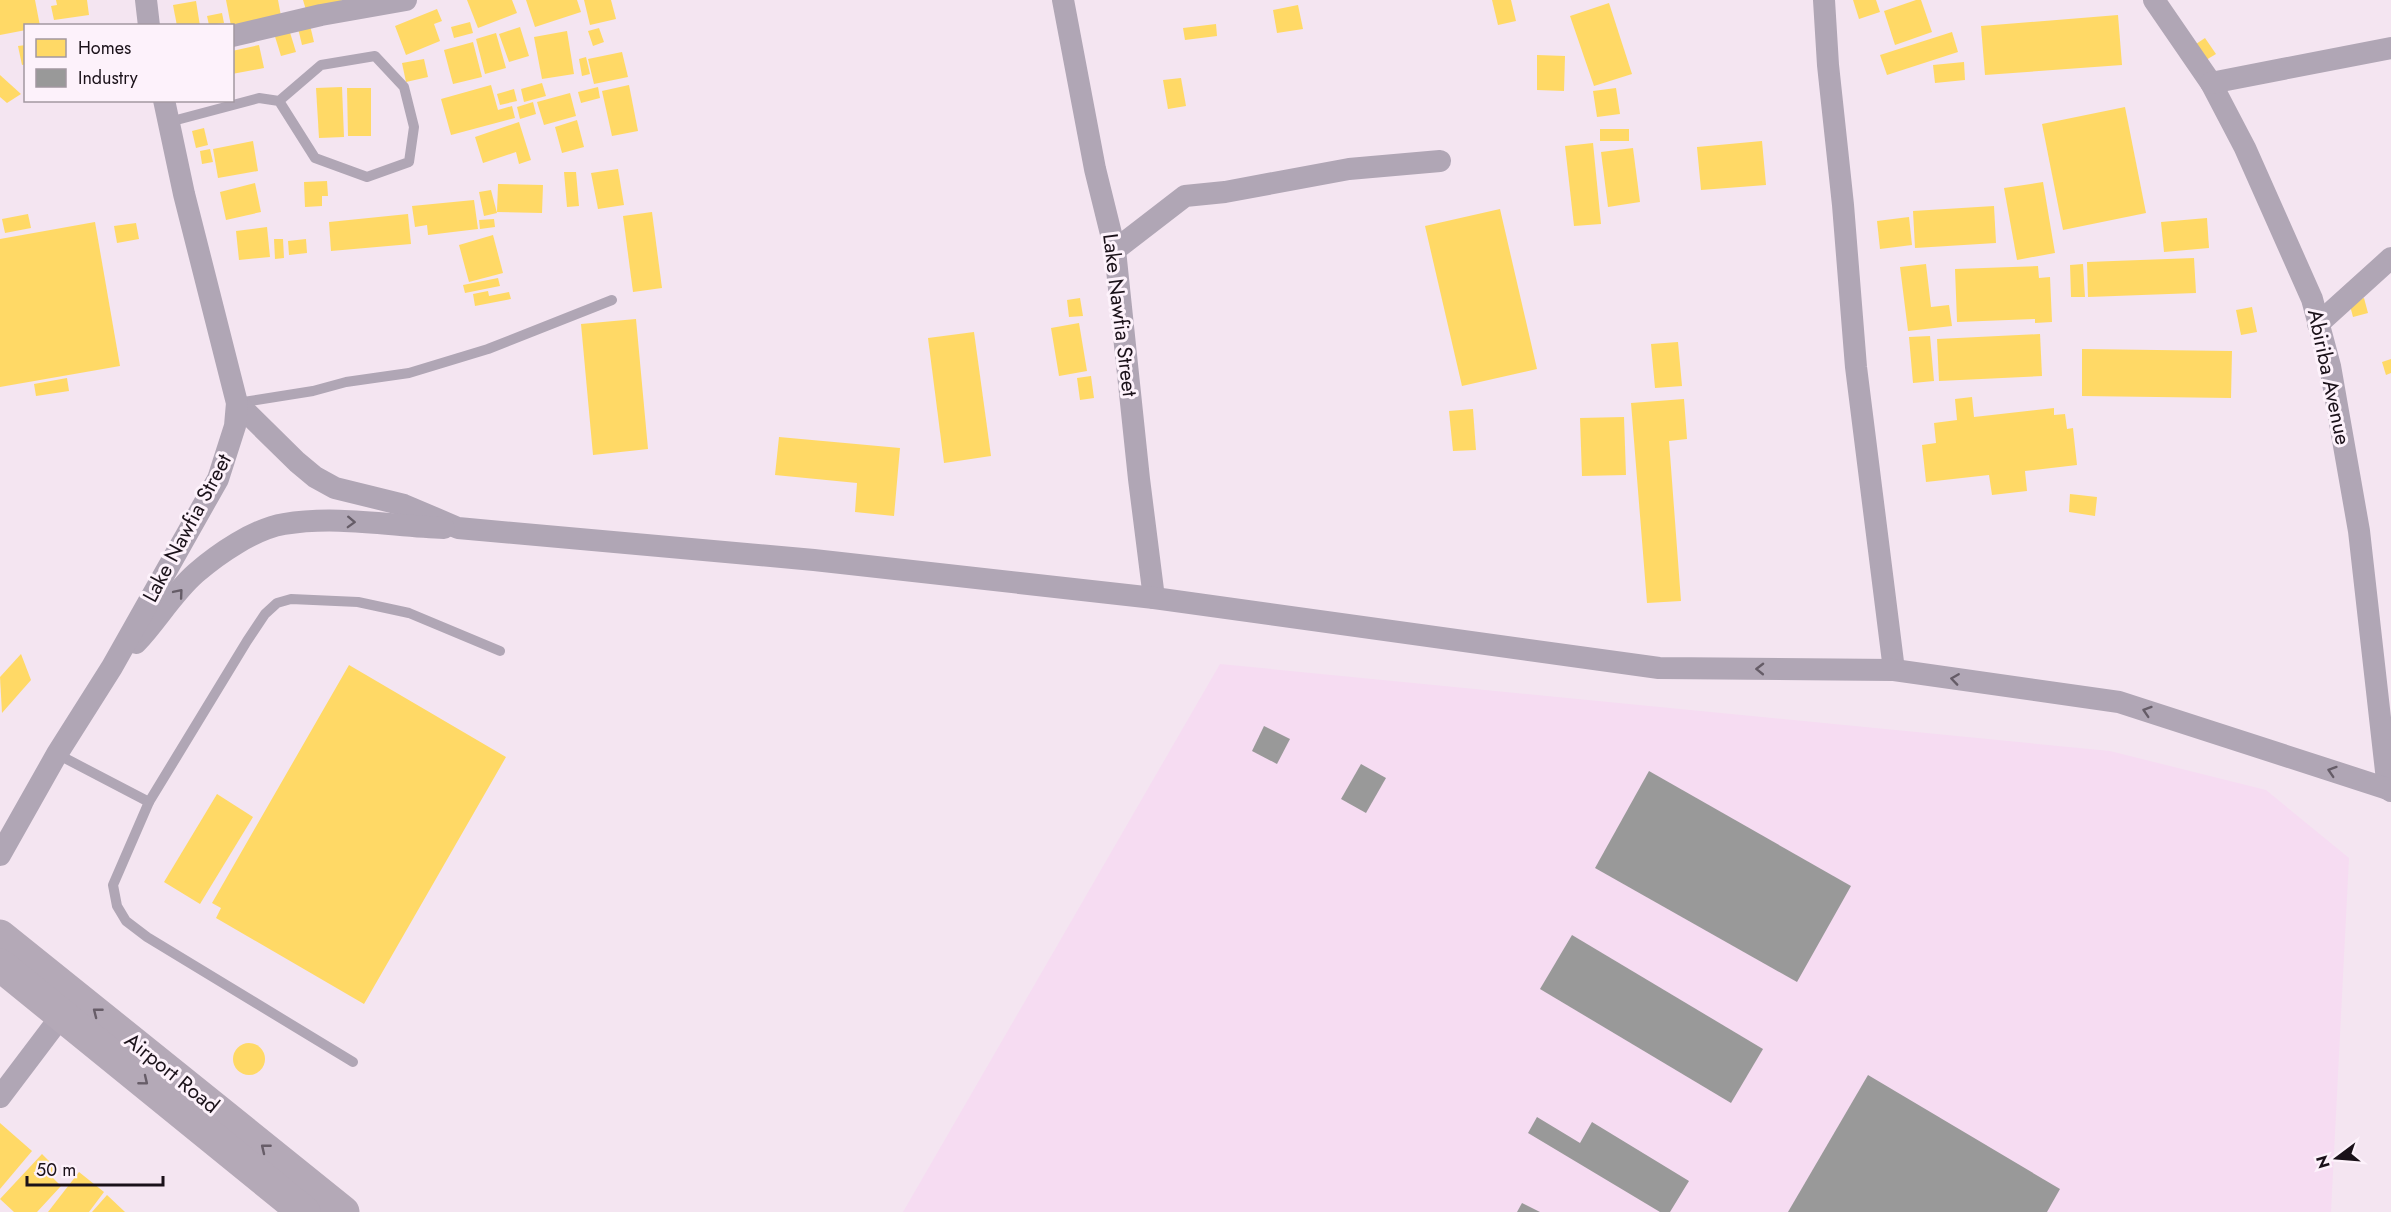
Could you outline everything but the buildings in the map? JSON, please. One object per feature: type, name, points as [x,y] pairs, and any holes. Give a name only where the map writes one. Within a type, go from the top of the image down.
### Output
[{"type":"main road","name":"Airport Road","points":[[0,936],[293,1197]]},
{"type":"main road","name":"Airport Road","points":[[0,965],[293,1197],[343,1212]]},
{"type":"street","points":[[146,0],[150,24]]},
{"type":"street","points":[[234,36],[321,15],[406,0]]},
{"type":"street","name":"Lake Nawfia Street","points":[[1063,0],[1095,169],[1115,250],[1154,598]]},
{"type":"street","points":[[1824,0],[1856,367],[1894,670]]},
{"type":"street","name":"Abiriba Avenue","points":[[2154,0],[2211,83],[2245,148],[2312,299],[2330,366],[2359,531],[2388,745],[2390,790]]},
{"type":"street","points":[[2211,83],[2391,48]]},
{"type":"street","name":"Lake Nawfia Street","points":[[0,855],[57,754],[112,667],[218,479],[235,426],[237,403],[184,194],[166,111]]},
{"type":"street","points":[[1115,250],[1185,196],[1225,192],[1349,169],[1440,161]]},
{"type":"street","points":[[2319,324],[2391,258]]},
{"type":"street","points":[[237,403],[315,477],[335,488],[404,505],[458,528]]},
{"type":"street","points":[[112,667],[138,641],[194,575],[221,553],[268,528],[284,524],[332,522],[458,528],[814,560],[1154,598],[1659,668],[1894,670],[2119,702],[2390,790]]},
{"type":"street","points":[[0,1097],[62,1015]]},
{"type":"lane","points":[[234,102],[260,98],[279,101],[315,158],[367,177],[409,162],[414,127],[404,87],[375,56],[321,65],[279,101]]},
{"type":"lane","points":[[166,111],[231,102]]},
{"type":"lane","points":[[237,403],[313,391],[346,382],[409,374],[488,349],[612,300]]},
{"type":"lane","points":[[353,1062],[176,956],[126,921],[117,906],[113,885],[149,802],[247,641],[265,614],[277,603],[291,599],[358,602],[409,613],[500,651]]},
{"type":"lane","points":[[57,754],[149,802]]},
{"type":"shaded area","points":[[1220,664],[2110,751],[2266,790],[2349,858],[2331,1212],[903,1212]]}]
